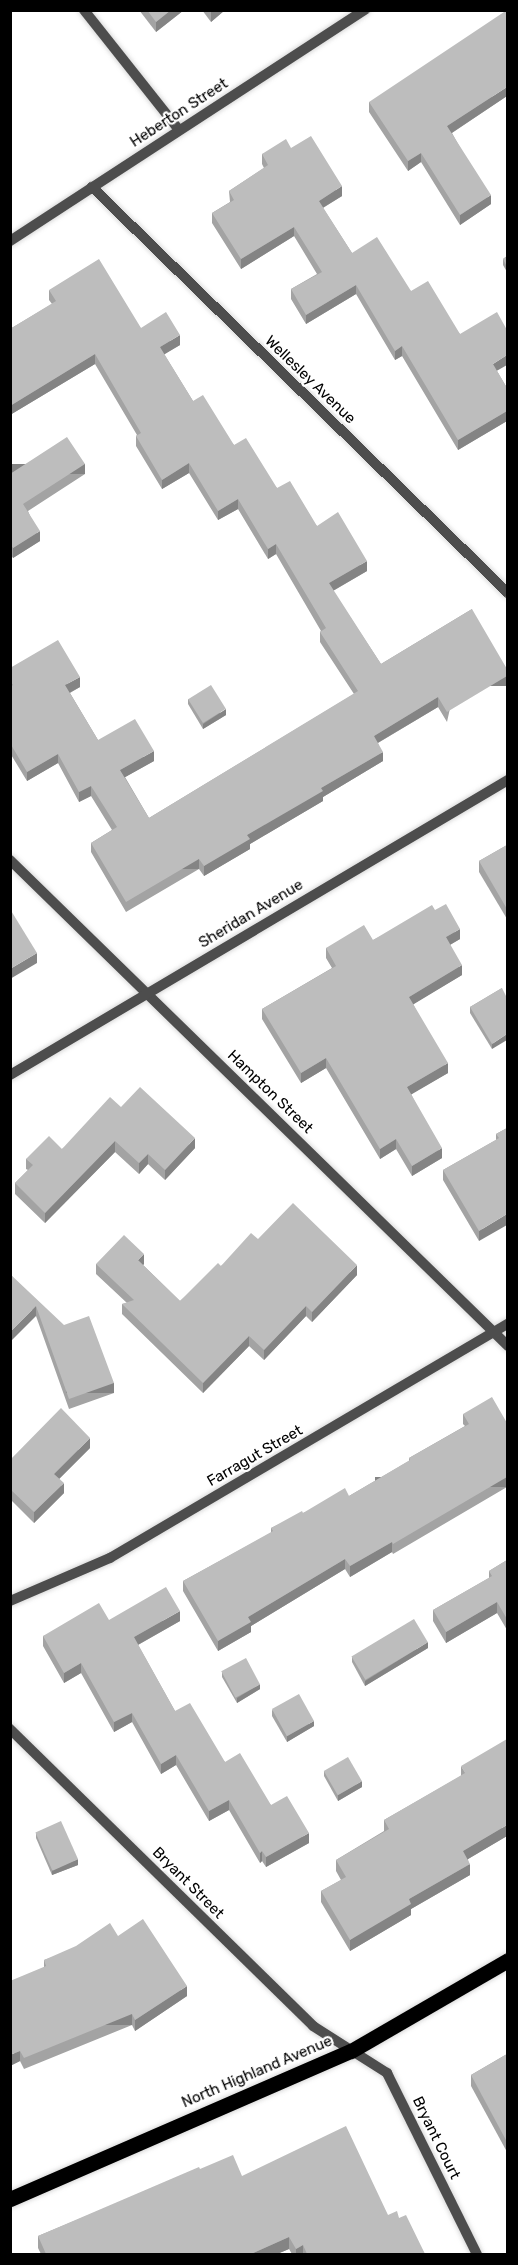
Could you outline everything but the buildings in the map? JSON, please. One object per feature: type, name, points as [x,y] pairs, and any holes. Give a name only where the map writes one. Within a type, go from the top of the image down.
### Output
[{"type":"main road","name":"North Highland Avenue","points":[[10,2199],[351,2051],[507,1960]]},
{"type":"street","points":[[84,10],[179,130]]},
{"type":"street","name":"Heberton Street","points":[[10,241],[365,10]]},
{"type":"street","name":"Wellesley Avenue","points":[[92,187],[507,593]]},
{"type":"street","name":"Sheridan Avenue","points":[[10,1075],[507,780]]},
{"type":"street","name":"Hampton Street","points":[[10,860],[507,1346]]},
{"type":"street","name":"Farragut Street","points":[[10,1601],[110,1558],[507,1324]]},
{"type":"street","name":"Bryant Street","points":[[10,1729],[313,2026],[351,2051]]},
{"type":"street","name":"Bryant Court","points":[[351,2051],[387,2073],[477,2254]]}]
